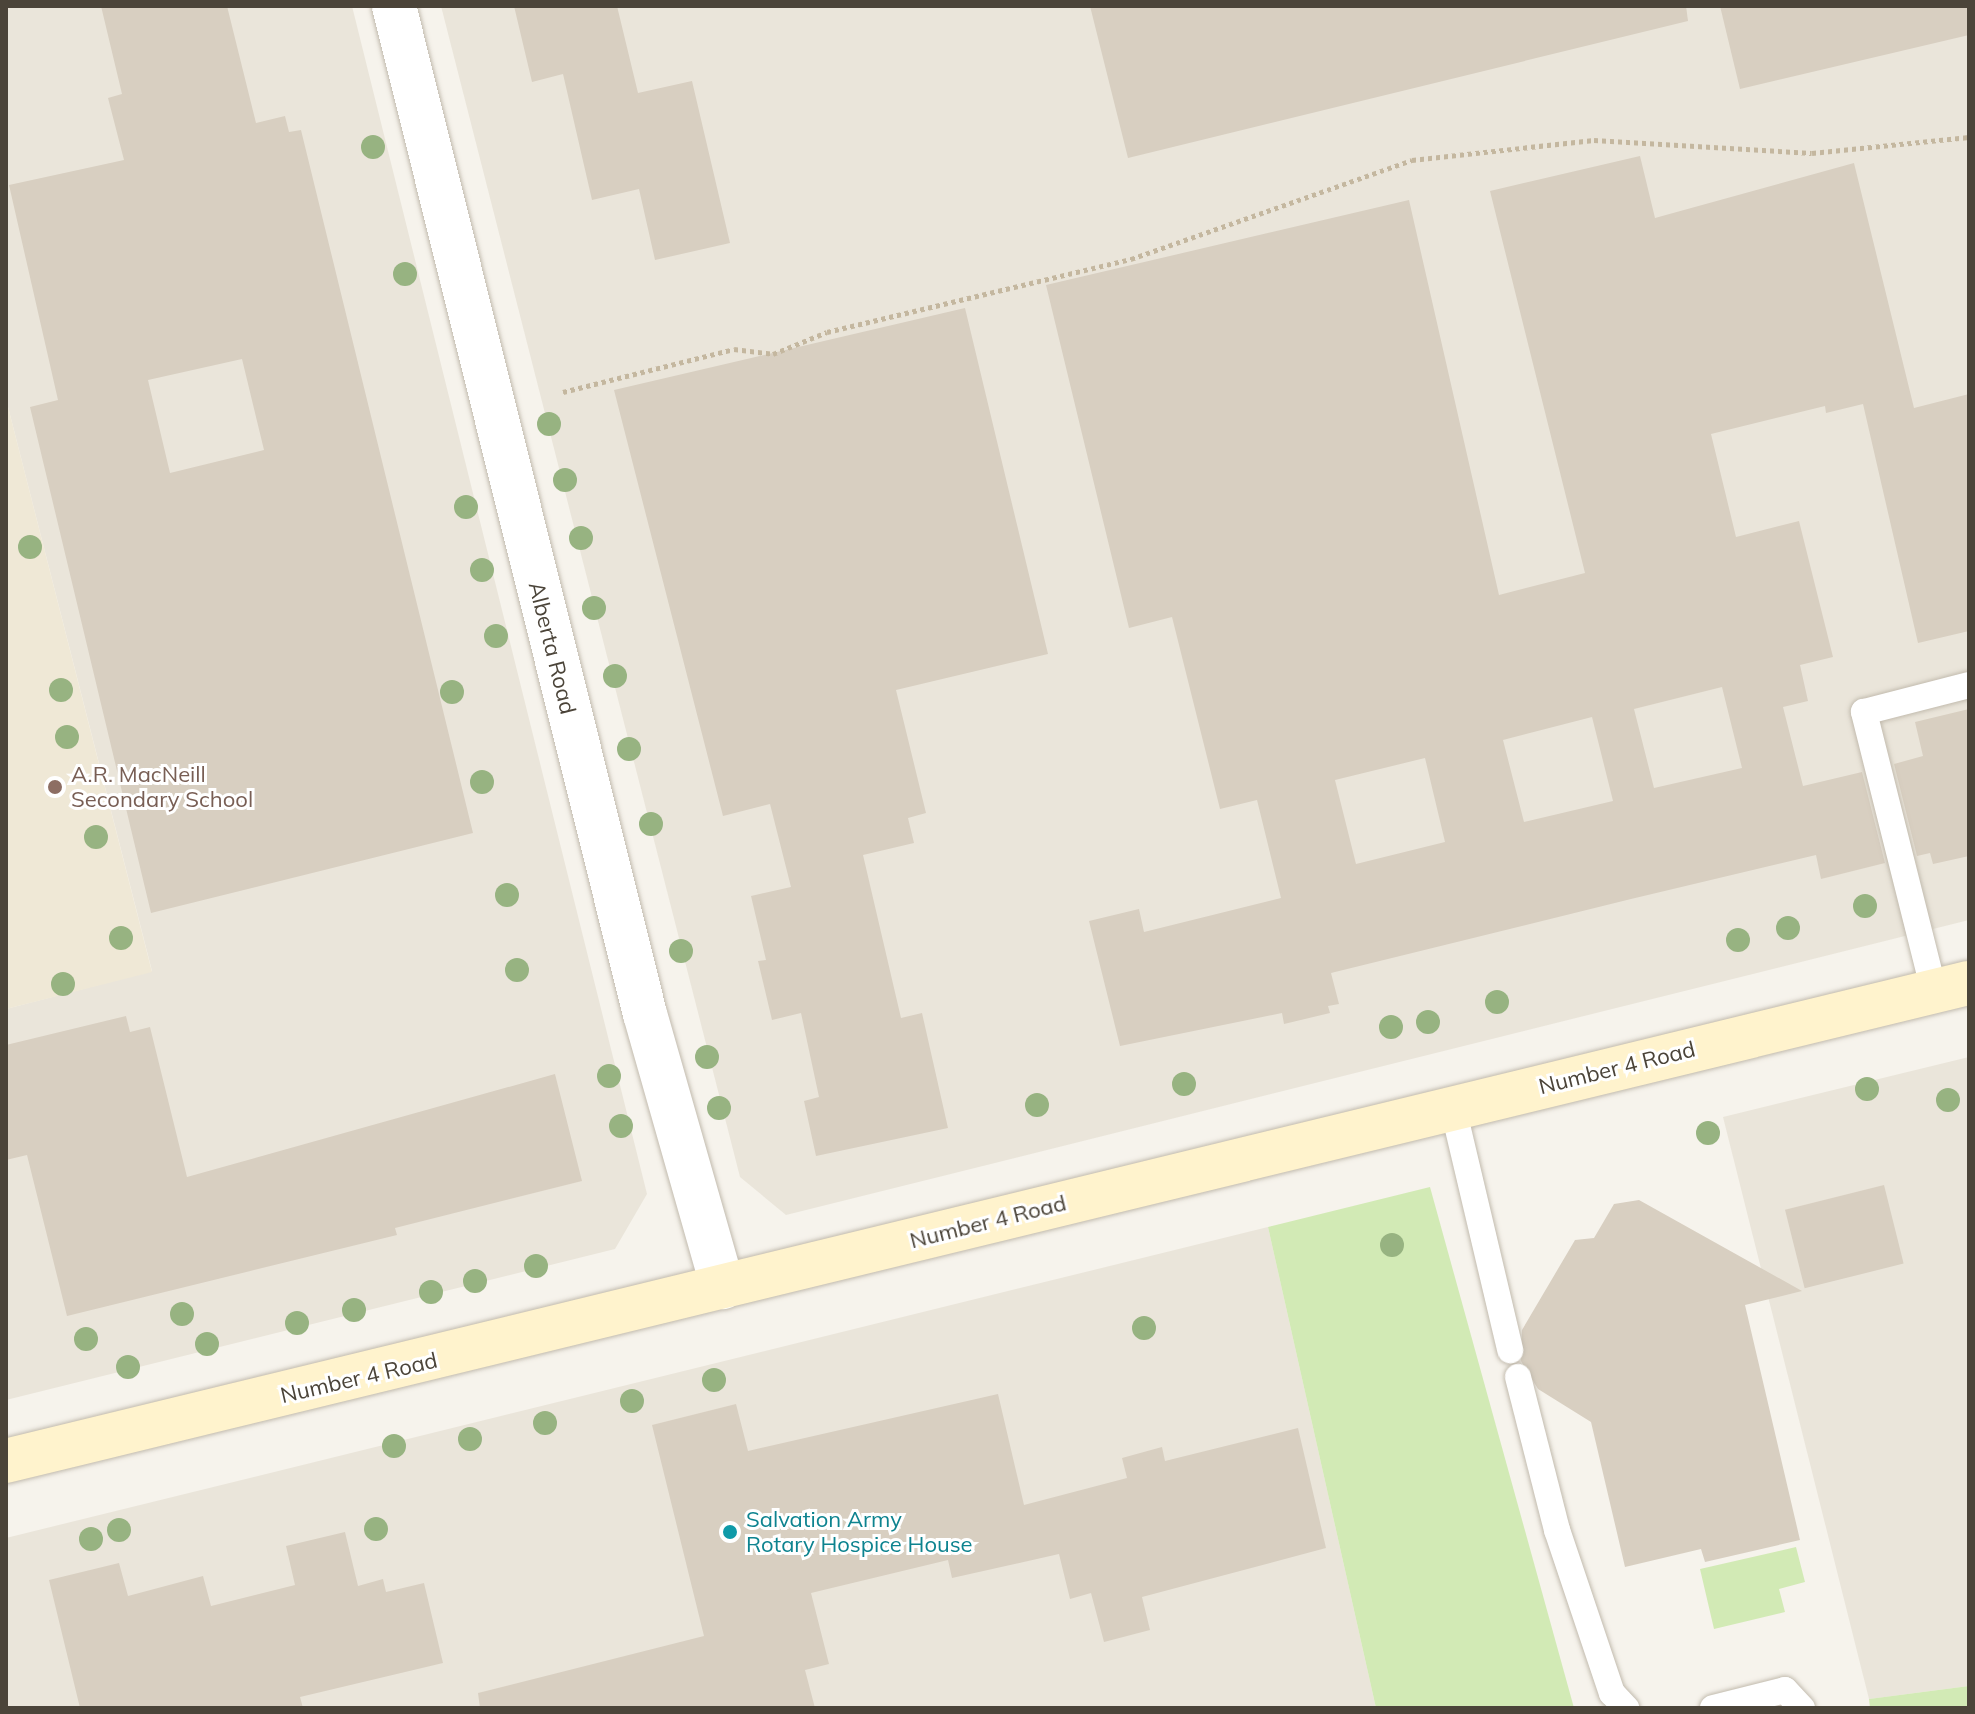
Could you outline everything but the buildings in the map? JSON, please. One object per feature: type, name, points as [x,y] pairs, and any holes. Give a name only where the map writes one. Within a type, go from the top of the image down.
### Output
[{"type":"main road","name":"Number 4 Road","points":[[6,1461],[1951,987]]},
{"type":"street","name":"Alberta Road","points":[[394,6],[641,998],[723,1287]]},
{"type":"lane","points":[[1951,987],[1864,712],[1969,685]]},
{"type":"lane","points":[[1453,1108],[1510,1350]]},
{"type":"lane","points":[[1518,1377],[1557,1530],[1612,1693],[1626,1708]]},
{"type":"lane","points":[[1713,1708],[1785,1690],[1801,1704]]},
{"type":"path","points":[[563,392],[734,349],[773,354],[827,332],[1131,259],[1412,160],[1594,140],[1812,153],[1969,137]]},
{"type":"shaded area","points":[[6,6],[352,6],[647,1194],[615,1249],[6,1400],[6,1009],[152,971],[6,399]]},
{"type":"shaded area","points":[[441,6],[1969,6],[1969,920],[786,1215],[740,1177]]},
{"type":"shaded area","name":"A.R. MacNeill Secondary School","points":[[6,399],[152,972],[6,1009]]},
{"type":"shaded area","points":[[1969,1057],[1969,1686],[1869,1699],[1723,1117]]},
{"type":"shaded area","points":[[1268,1227],[1376,1708],[6,1708],[6,1538]]},
{"type":"green space","points":[[1430,1187],[1574,1708],[1376,1708],[1268,1227]]},
{"type":"green space","points":[[1796,1547],[1805,1582],[1779,1589],[1785,1612],[1714,1629],[1700,1569]]},
{"type":"green space","points":[[1969,1686],[1969,1708],[1870,1708],[1869,1699]]},
{"type":"place","name":"A.R. MacNeill Secondary School","points":[[55,787]]},
{"type":"place","name":"Salvation Army Rotary Hospice House","points":[[730,1532]]}]
